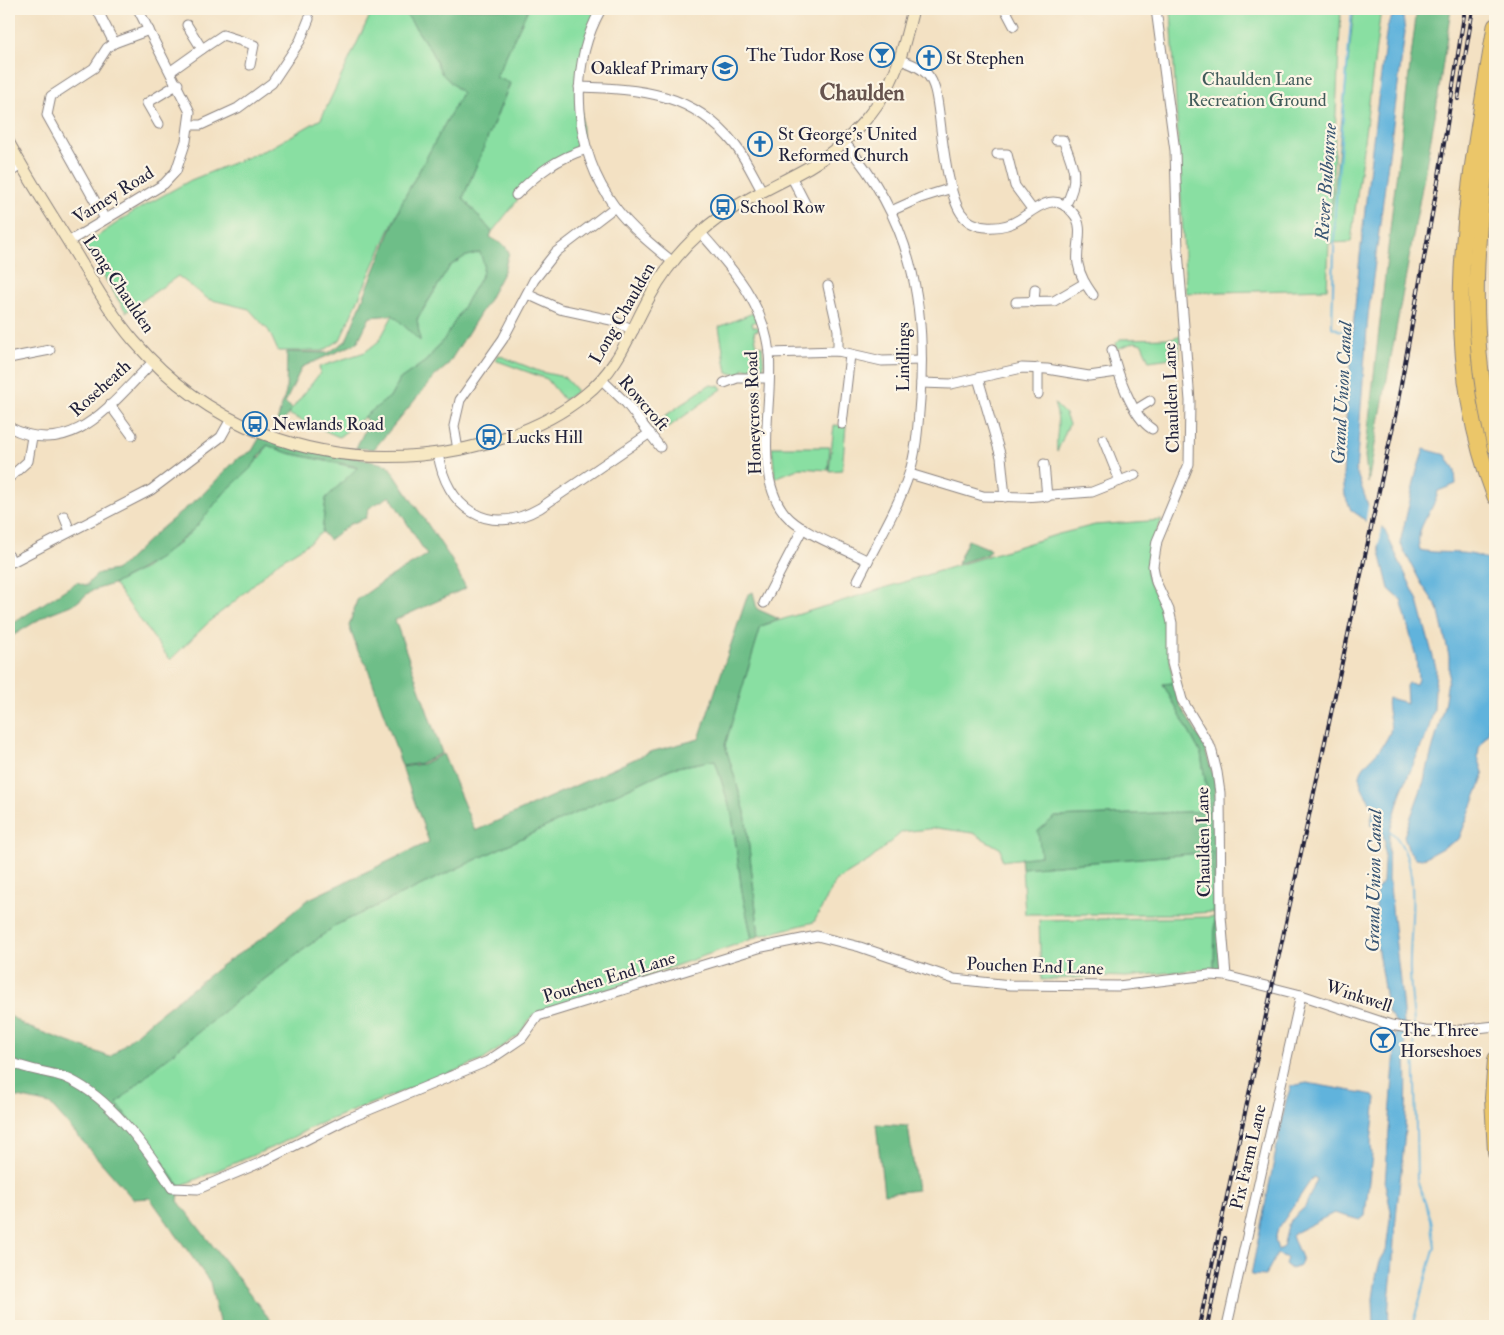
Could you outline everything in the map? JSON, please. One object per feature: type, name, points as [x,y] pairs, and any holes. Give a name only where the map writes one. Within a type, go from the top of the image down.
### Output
[{"type":"highway","points":[[1495,26],[1470,185],[1460,298],[1460,331],[1466,391],[1474,432],[1495,497]]},
{"type":"highway","points":[[1495,101],[1482,191],[1475,281],[1480,368],[1495,447]]},
{"type":"main road","points":[[1495,1059],[1492,1121],[1495,1152]]},
{"type":"street","points":[[97,9],[114,43]]},
{"type":"street","name":"Varney Road","points":[[68,242],[151,194],[170,178],[178,164],[189,125],[190,112],[178,84],[138,9]]},
{"type":"street","points":[[601,9],[587,45],[579,87],[580,118],[587,149],[600,182],[615,207],[630,224],[673,262]]},
{"type":"street","name":"Long Chaulden","points":[[9,143],[115,317],[153,362],[189,393],[231,419],[277,439],[329,454],[382,456],[438,453],[458,450],[518,432],[549,418],[583,397],[602,380],[617,361],[650,295],[673,262],[700,232],[728,210],[812,165],[844,142],[871,113],[889,84],[900,60],[913,9]]},
{"type":"street","points":[[1005,9],[1014,26]]},
{"type":"street","name":"Chaulden Lane","points":[[1156,9],[1175,151],[1178,251],[1190,401],[1189,464],[1156,541],[1153,566],[1156,582],[1166,599],[1172,623],[1172,663],[1182,700],[1211,748],[1217,772],[1220,793],[1221,916],[1226,976]]},
{"type":"street","points":[[189,125],[201,125],[238,108],[272,83],[300,41],[309,18]]},
{"type":"street","points":[[188,25],[202,48]]},
{"type":"street","points":[[105,219],[47,115],[51,96],[94,68],[107,48],[114,43],[149,30]]},
{"type":"street","points":[[171,71],[223,35],[254,45],[250,64]]},
{"type":"street","points":[[900,60],[919,68],[927,74],[935,88],[952,188],[961,214],[979,226],[987,227],[1019,220],[1032,209],[1045,203],[1066,206],[1079,223],[1077,263],[1085,283],[1093,295]]},
{"type":"street","points":[[159,124],[147,103],[178,84]]},
{"type":"street","points":[[579,87],[650,92],[696,109],[722,130],[735,145],[762,191]]},
{"type":"street","points":[[1056,140],[1062,140],[1072,162],[1075,178],[1066,206]]},
{"type":"street","name":"Lindlings","points":[[844,142],[864,167],[891,211],[909,257],[918,302],[921,360],[917,433],[910,474],[858,580]]},
{"type":"street","points":[[516,195],[543,170],[558,160],[587,149]]},
{"type":"street","points":[[997,154],[1007,154],[1015,186],[1032,209]]},
{"type":"street","points":[[9,173],[21,165]]},
{"type":"street","points":[[791,176],[806,207]]},
{"type":"street","points":[[891,211],[920,198],[952,188]]},
{"type":"street","points":[[458,450],[454,426],[460,400],[494,353],[534,280],[556,252],[615,207]]},
{"type":"street","name":"Honeycross Road","points":[[700,232],[740,278],[750,294],[760,318],[769,353],[768,464],[773,491],[785,514],[803,528],[868,561]]},
{"type":"street","points":[[1016,302],[1054,301],[1085,283]]},
{"type":"street","points":[[828,286],[838,330],[838,351]]},
{"type":"street","points":[[1034,302],[1035,289]]},
{"type":"street","points":[[527,294],[560,309],[611,320],[634,330]]},
{"type":"street","points":[[9,358],[50,350]]},
{"type":"street","points":[[1112,350],[1117,372],[1146,426],[1152,429]]},
{"type":"street","points":[[769,353],[838,351],[882,361],[921,360]]},
{"type":"street","points":[[842,424],[850,355]]},
{"type":"street","name":"Roseheath","points":[[9,427],[32,437],[67,434],[83,428],[110,405],[153,362]]},
{"type":"street","points":[[921,383],[951,384],[1010,370],[1038,368],[1089,376],[1117,372]]},
{"type":"street","points":[[1038,368],[1038,394]]},
{"type":"street","points":[[724,383],[737,378],[768,378]]},
{"type":"street","points":[[978,378],[1001,457],[1004,497]]},
{"type":"street","name":"Rowcroft","points":[[602,380],[626,403],[660,447]]},
{"type":"street","points":[[1136,409],[1150,401]]},
{"type":"street","points":[[110,405],[132,435]]},
{"type":"street","points":[[10,559],[85,526],[151,490],[221,437],[231,419]]},
{"type":"street","points":[[438,453],[445,482],[457,501],[478,515],[499,520],[510,520],[523,517],[540,508],[650,433]]},
{"type":"street","points":[[9,478],[28,461],[32,437]]},
{"type":"street","points":[[1103,439],[1120,481]]},
{"type":"street","points":[[1044,464],[1047,497]]},
{"type":"street","points":[[910,474],[983,496],[1004,497],[1047,497],[1092,492],[1135,475]]},
{"type":"street","points":[[64,516],[70,531]]},
{"type":"street","points":[[764,603],[803,528]]},
{"type":"street","name":"Pouchen End Lane","points":[[9,1061],[63,1077],[82,1086],[99,1099],[138,1138],[172,1188],[198,1189],[262,1162],[347,1119],[488,1061],[522,1038],[538,1016],[762,947],[817,936],[860,947],[954,979],[1010,985],[1118,986],[1209,975],[1226,976],[1301,995]]},
{"type":"street","name":"Winkwell","points":[[1301,995],[1392,1025],[1406,1026],[1418,1030],[1442,1032],[1495,1026]]},
{"type":"street","name":"Pix Farm Lane","points":[[1227,1326],[1301,995]]},
{"type":"green space","points":[[373,9],[399,9],[409,18],[431,51],[442,74],[462,93],[403,200],[340,340],[323,351],[278,351],[269,331],[249,309],[208,299],[178,276],[126,312],[83,243],[86,244],[133,212],[191,180],[270,148],[321,119]]},
{"type":"green space","points":[[399,9],[528,9],[496,77],[510,83],[463,198],[492,232],[490,237],[505,246],[509,252],[504,271],[488,301],[447,366],[435,376],[374,449],[356,448],[368,424],[365,416],[391,396],[400,379],[426,361],[445,338],[482,275],[484,265],[480,252],[464,257],[450,266],[417,319],[420,341],[393,315],[370,317],[357,343],[302,367],[285,403],[292,408],[281,426],[276,425],[286,392],[287,352],[328,353],[346,341],[403,200],[462,93],[442,74],[431,51],[409,18]]},
{"type":"green space","points":[[528,9],[598,9],[580,60],[582,140],[579,148],[516,193],[517,201],[492,232],[463,198],[510,84],[496,77]]},
{"type":"green space","name":"Chaulden Lane Recreation Ground","points":[[1171,9],[1341,9],[1331,217],[1354,9],[1381,9],[1351,242],[1329,243],[1327,289],[1186,293]]},
{"type":"green space","points":[[1417,9],[1451,9],[1435,116],[1368,483],[1365,456]]},
{"type":"green space","points":[[481,252],[484,265],[482,275],[445,338],[426,361],[400,379],[391,396],[339,437],[288,414],[320,373],[319,367],[365,352],[379,341],[393,315],[420,340],[417,320],[450,266],[464,257]]},
{"type":"green space","points":[[753,313],[757,321],[752,323],[753,327],[758,327],[759,330],[754,331],[757,346],[762,346],[764,370],[759,375],[750,374],[750,369],[743,368],[743,374],[727,373],[719,327]]},
{"type":"green space","points":[[1180,335],[1179,357],[1149,361],[1142,344],[1135,342],[1117,349],[1116,343],[1120,339],[1173,338]]},
{"type":"green space","points":[[498,355],[541,372],[564,377],[577,391],[564,400],[547,379],[495,360]]},
{"type":"green space","points":[[709,385],[720,386],[722,389],[659,434],[652,425]]},
{"type":"green space","points":[[1054,403],[1065,414],[1069,424],[1057,452],[1058,423]]},
{"type":"green space","points":[[834,425],[846,426],[842,470],[829,471]]},
{"type":"green space","points":[[260,437],[388,465],[451,559],[466,588],[395,620],[442,753],[421,763],[402,766],[367,666],[358,651],[349,626],[357,600],[385,580],[427,555],[390,496],[369,508],[366,518],[350,524],[329,540],[322,532],[326,498],[358,467],[288,453],[267,445],[252,467],[224,493],[195,528],[160,558],[116,583],[91,591],[76,603],[48,614],[9,638],[9,626],[77,582],[88,586],[88,583],[99,573],[115,570],[124,564],[157,532],[202,495],[237,459],[252,451]]},
{"type":"green space","points":[[267,445],[288,453],[358,468],[326,498],[322,532],[309,543],[277,563],[212,619],[170,660],[114,584],[145,568],[179,543],[195,528],[224,493],[261,457]]},
{"type":"green space","points":[[772,447],[830,447],[828,470],[800,468],[775,478]]},
{"type":"green space","points":[[1162,520],[1149,552],[1147,570],[1151,586],[1164,609],[1166,617],[1173,683],[1163,684],[1201,754],[1210,811],[1055,817],[1041,856],[1002,861],[1001,849],[973,833],[937,828],[902,832],[870,860],[836,881],[814,922],[759,936],[745,812],[725,745],[761,626],[1059,534],[1095,525]]},
{"type":"green space","points":[[968,540],[990,549],[988,554],[957,564]]},
{"type":"green space","points":[[753,592],[757,609],[779,619],[761,626],[725,745],[745,812],[759,936],[752,939],[742,892],[732,815],[715,760],[672,768],[336,925],[237,1000],[155,1068],[117,1103],[180,1186],[178,1201],[275,1326],[220,1326],[210,1282],[150,1198],[133,1199],[50,1104],[9,1095],[9,1015],[25,1026],[110,1057],[152,1020],[222,965],[264,937],[307,900],[429,842],[402,767],[423,764],[443,754],[475,831],[650,752],[699,739],[748,594]]},
{"type":"green space","points":[[1173,683],[1181,707],[1203,743],[1215,781],[1221,969],[1214,968],[1215,917],[1213,912],[1212,852],[1022,868],[1021,858],[1041,856],[1038,831],[1055,817],[1210,811],[1201,754],[1163,684]]},
{"type":"green space","points":[[715,760],[732,815],[742,892],[752,939],[532,1016],[519,1035],[483,1060],[316,1125],[280,1144],[180,1186],[116,1103],[237,1000],[336,925],[672,768]]},
{"type":"green space","points":[[1212,852],[1213,912],[1180,914],[1025,914],[1022,868]]},
{"type":"green space","points":[[1215,917],[1214,968],[1126,977],[1099,976],[1041,980],[1039,920]]},
{"type":"green space","points":[[876,1124],[908,1126],[917,1190],[884,1194]]},
{"type":"water","points":[[1396,9],[1402,9],[1405,32],[1368,316],[1356,471],[1368,505],[1384,529],[1418,601],[1436,668],[1434,709],[1428,731],[1401,792],[1389,835],[1388,881],[1390,885],[1404,1027],[1407,1083],[1389,1300],[1389,1326],[1374,1326],[1373,1299],[1376,1277],[1380,1261],[1386,1251],[1391,1211],[1385,1184],[1396,1037],[1395,1021],[1388,1012],[1376,940],[1376,891],[1383,882],[1385,842],[1379,820],[1376,827],[1370,825],[1374,807],[1364,793],[1360,782],[1360,774],[1364,766],[1384,744],[1390,732],[1391,724],[1387,707],[1388,698],[1407,703],[1406,686],[1408,683],[1416,684],[1418,679],[1416,657],[1401,600],[1389,589],[1378,544],[1364,519],[1351,510],[1345,496],[1343,476],[1350,363],[1367,195],[1387,27]]},
{"type":"water","points":[[1424,449],[1446,455],[1455,471],[1456,484],[1438,491],[1419,534],[1420,550],[1471,554],[1488,561],[1495,568],[1495,711],[1488,714],[1489,731],[1479,748],[1478,757],[1484,775],[1459,839],[1422,859],[1415,858],[1408,849],[1404,836],[1424,781],[1444,706],[1449,674],[1449,656],[1438,608],[1421,583],[1400,543],[1417,470]]},
{"type":"water","points":[[1307,1083],[1374,1095],[1376,1098],[1365,1216],[1360,1220],[1334,1213],[1296,1232],[1292,1236],[1302,1260],[1300,1266],[1291,1269],[1285,1264],[1287,1258],[1277,1254],[1265,1276],[1251,1275],[1286,1101],[1291,1086]],"holes":[[[1313,1177],[1317,1179],[1305,1207],[1289,1222],[1283,1247],[1278,1250],[1275,1240],[1278,1229]]]},
{"type":"pier","points":[[1369,501],[1383,524],[1377,551],[1365,525]]},
{"type":"waterway","name":"River Bulbourne","points":[[1352,9],[1335,212],[1332,327],[1352,336]]},
{"type":"waterway","name":"Grand Union Canal","points":[[1390,831],[1400,843],[1407,858],[1411,874],[1410,968],[1414,1025]]},
{"type":"waterway","points":[[1412,1326],[1435,1247],[1431,1219],[1417,1180],[1414,1032]]},
{"type":"railway","points":[[1199,1326],[1396,412],[1439,176],[1465,9]]},
{"type":"railway","points":[[1458,99],[1473,9]]},
{"type":"railway","points":[[1207,1326],[1225,1238]]},
{"type":"place","name":"The Tudor Rose","points":[[882,55]]},
{"type":"place","name":"St Stephen","points":[[929,58]]},
{"type":"place","name":"Oakleaf Primary","points":[[725,68]]},
{"type":"place","name":"St George's United Reformed Church","points":[[760,144]]},
{"type":"place","name":"School Row","points":[[723,207]]},
{"type":"place","name":"Newlands Road","points":[[255,424]]},
{"type":"place","name":"Lucks Hill","points":[[489,437]]},
{"type":"place","name":"The Three Horseshoes","points":[[1383,1040]]},
{"type":"district","name":"Chaulden","points":[[862,92]]}]
